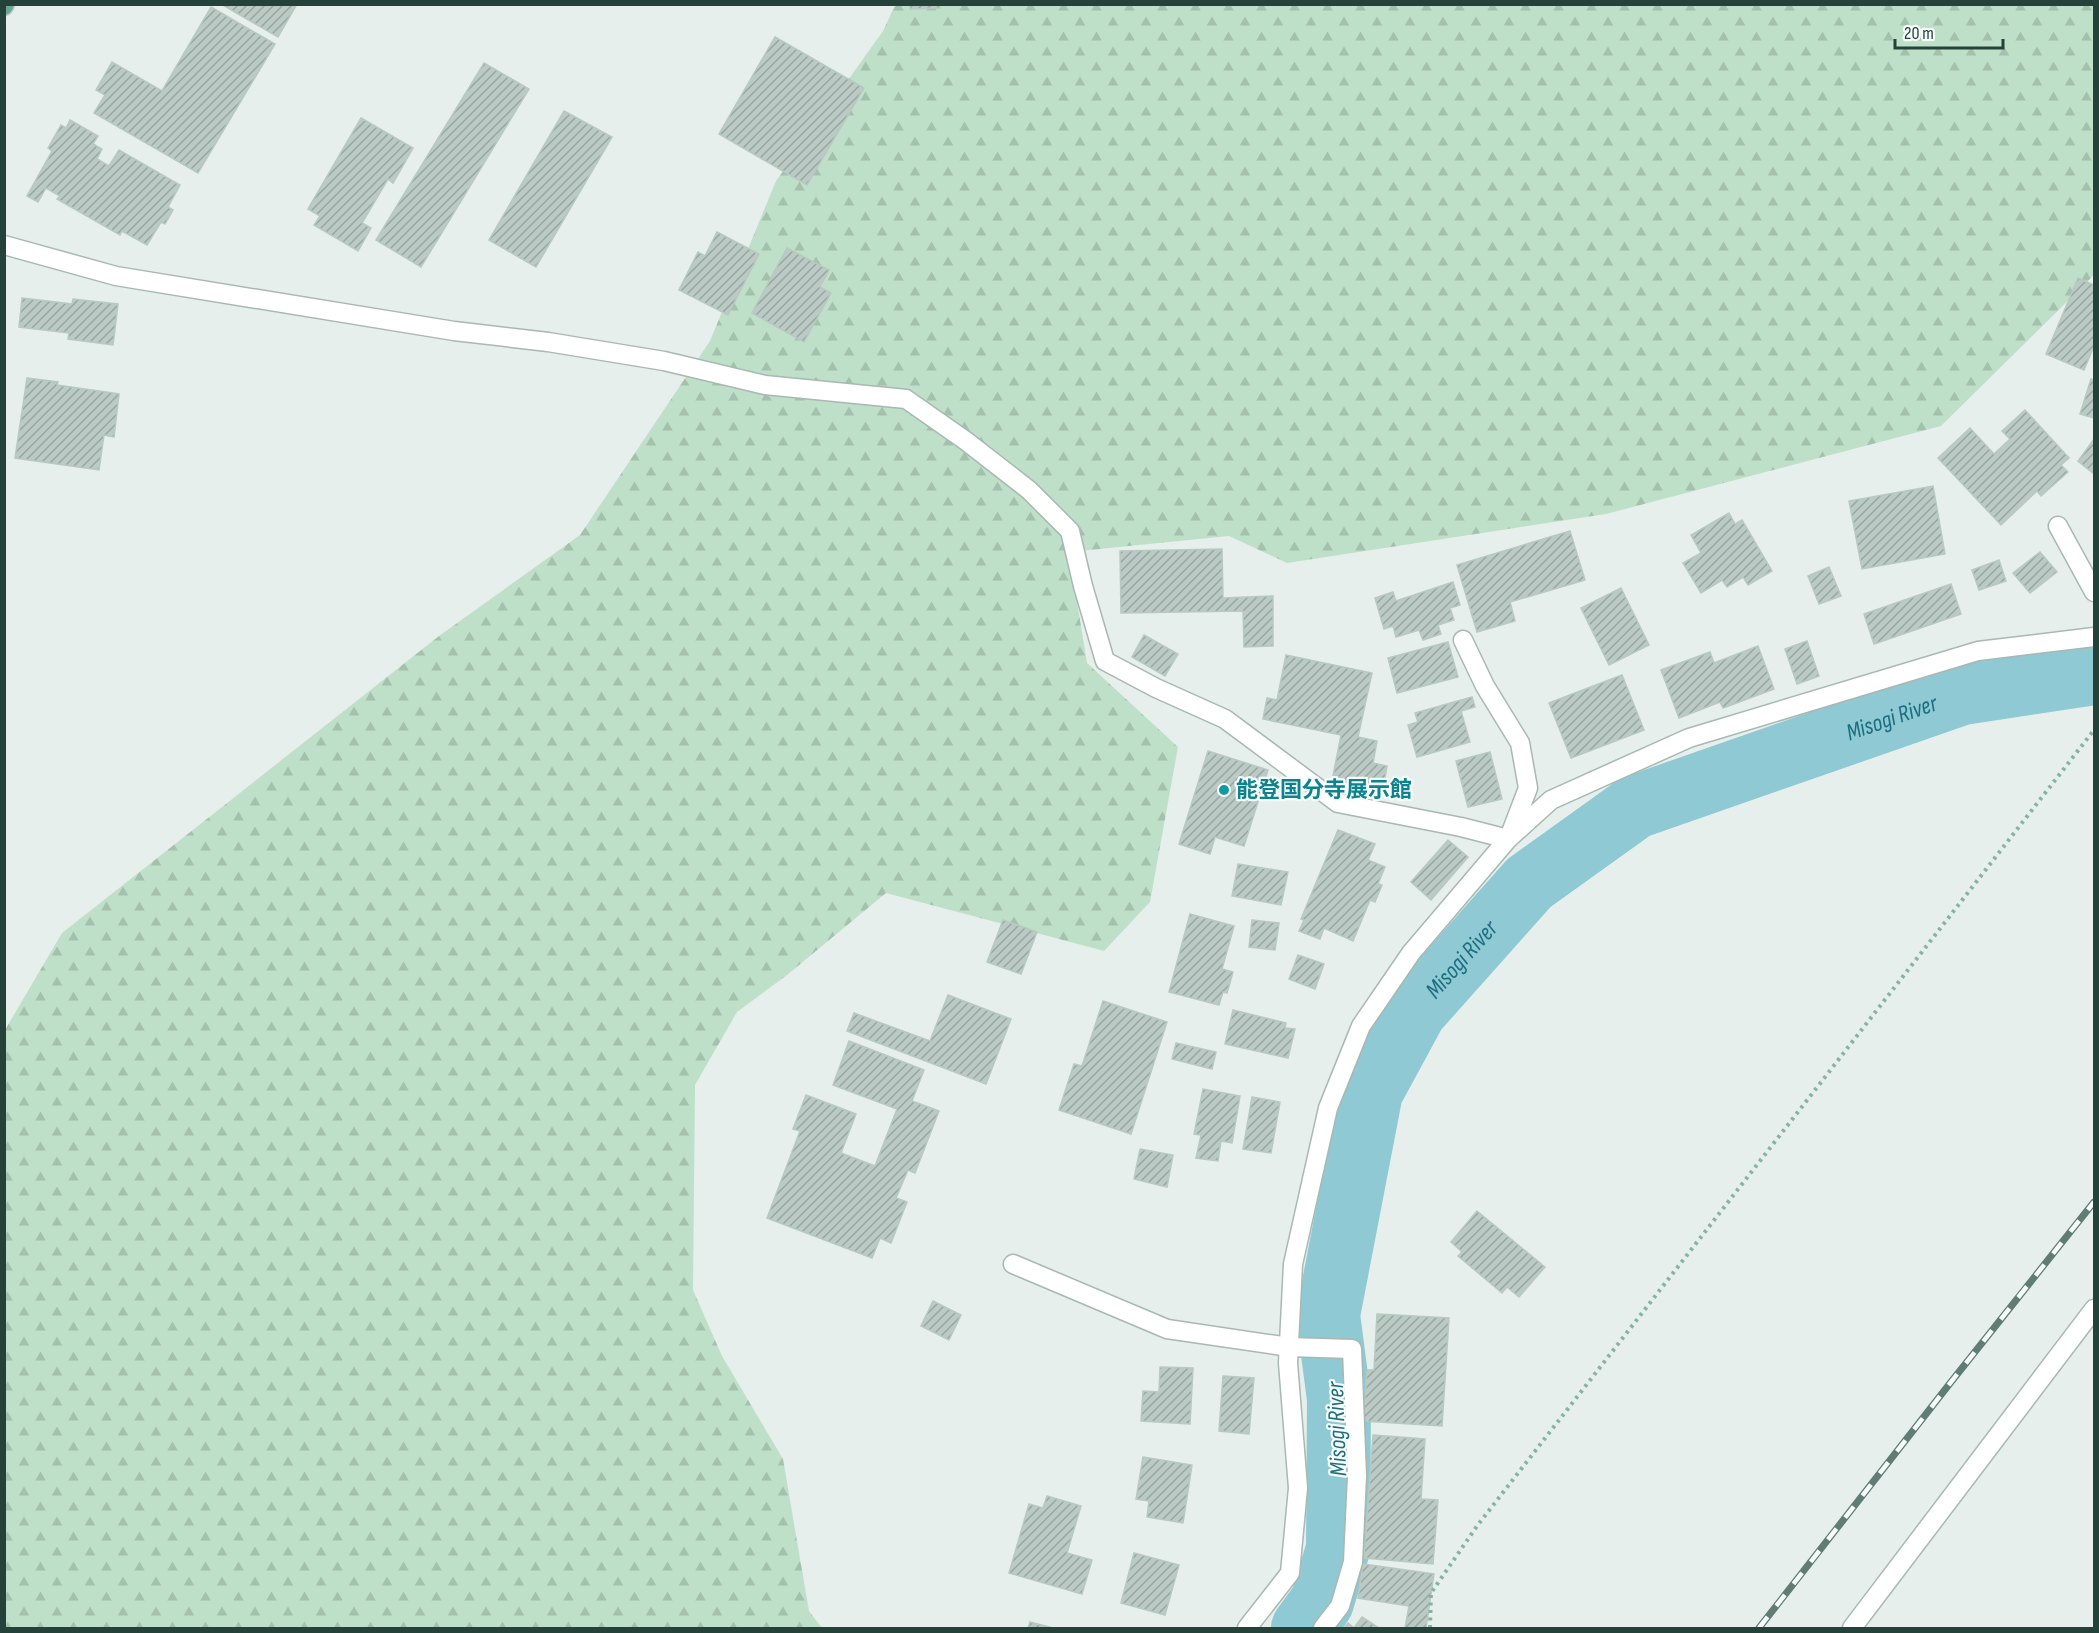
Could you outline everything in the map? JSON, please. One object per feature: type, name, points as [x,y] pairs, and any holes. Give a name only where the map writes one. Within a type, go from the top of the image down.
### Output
[{"type":"street","points":[[4,245],[116,276],[454,331],[548,342],[652,359],[765,385],[906,399],[966,441],[1029,490],[1070,531],[1105,661],[1156,688],[1225,718],[1338,804],[1461,827],[1508,839]]},
{"type":"street","points":[[2058,526],[2094,592]]},
{"type":"street","points":[[1247,1629],[1290,1573],[1298,1488],[1288,1363],[1293,1264],[1328,1108],[1360,1026],[1411,953],[1508,839],[1551,800],[1689,738],[1978,651],[2094,637]]},
{"type":"street","points":[[1463,640],[1485,686],[1520,743],[1528,788],[1508,839]]},
{"type":"street","points":[[1013,1264],[1167,1329],[1289,1347],[1352,1349],[1357,1476],[1353,1562],[1340,1606],[1323,1629]]},
{"type":"street","points":[[1852,1629],[2094,1310]]},
{"type":"path","points":[[1430,1629],[1431,1593],[1478,1526],[2094,730]]},
{"type":"green space","points":[[895,5],[2094,5],[2094,275],[1941,426],[1606,514],[1287,563],[1229,536],[1069,552],[1087,663],[1178,747],[1150,902],[1104,951],[886,893],[787,975],[737,1012],[695,1085],[693,1290],[722,1356],[783,1459],[809,1611],[822,1628],[5,1628],[5,1030],[62,933],[439,636],[580,535],[710,341],[776,181],[883,31]]},
{"type":"building","points":[[221,4],[297,4],[278,37]]},
{"type":"building","points":[[910,4],[940,4],[940,8],[910,9]]},
{"type":"building","points":[[211,7],[275,44],[198,173],[94,113],[105,95],[96,90],[112,62],[162,91]]},
{"type":"building","points":[[775,37],[864,88],[807,185],[719,134]]},
{"type":"building","points":[[484,63],[529,89],[421,267],[376,240]]},
{"type":"building","points":[[564,111],[612,137],[536,267],[489,240]]},
{"type":"building","points":[[361,118],[413,148],[393,183],[388,179],[362,223],[371,228],[358,251],[314,225],[320,216],[308,209]]},
{"type":"building","points":[[70,120],[98,136],[93,144],[102,149],[97,159],[109,166],[119,150],[180,185],[168,207],[173,210],[165,224],[161,222],[147,245],[122,231],[120,235],[57,199],[60,196],[46,188],[38,202],[27,196],[52,151],[48,148],[61,125],[66,128]]},
{"type":"building","points":[[717,232],[759,254],[728,315],[679,290],[698,252],[705,256]]},
{"type":"building","points":[[787,248],[829,270],[820,287],[831,293],[804,342],[752,313]]},
{"type":"building","points":[[2078,278],[2094,285],[2094,346],[2084,370],[2046,354]]},
{"type":"building","points":[[22,298],[72,304],[73,299],[118,304],[113,345],[68,339],[69,333],[19,327]]},
{"type":"building","points":[[27,378],[119,394],[114,437],[104,435],[99,470],[15,458]]},
{"type":"building","points":[[2091,379],[2094,380],[2094,418],[2080,414]]},
{"type":"building","points":[[2025,410],[2069,458],[2061,465],[2068,472],[2041,496],[2037,491],[2001,525],[1938,458],[1970,428],[1994,454],[2010,439],[2002,431]]},
{"type":"building","points":[[2094,439],[2094,474],[2078,461]]},
{"type":"building","points":[[1933,486],[1945,554],[1862,569],[1849,501]]},
{"type":"building","points":[[1729,513],[1735,524],[1742,520],[1772,571],[1748,585],[1743,577],[1727,587],[1722,580],[1701,593],[1683,563],[1701,553],[1691,535]]},
{"type":"building","points":[[1570,531],[1585,580],[1510,602],[1515,621],[1477,632],[1457,565]]},
{"type":"building","points":[[1222,549],[1223,598],[1273,596],[1273,646],[1244,647],[1243,611],[1121,613],[1120,551]]},
{"type":"building","points":[[2040,552],[2057,572],[2030,593],[2013,573]]},
{"type":"building","points":[[1999,560],[2006,581],[1979,590],[1972,570]]},
{"type":"building","points":[[1829,567],[1841,596],[1819,604],[1808,576]]},
{"type":"building","points":[[1453,582],[1460,605],[1450,608],[1454,620],[1438,625],[1441,634],[1423,640],[1419,630],[1396,637],[1393,626],[1384,629],[1375,598],[1393,592],[1396,601]]},
{"type":"building","points":[[1951,584],[1961,614],[1874,644],[1864,614]]},
{"type":"building","points":[[1621,588],[1649,645],[1609,665],[1581,608]]},
{"type":"building","points":[[1144,635],[1178,654],[1165,676],[1132,657]]},
{"type":"building","points":[[1807,641],[1819,676],[1797,684],[1785,649]]},
{"type":"building","points":[[1448,642],[1458,677],[1397,693],[1388,658]]},
{"type":"building","points":[[1758,646],[1774,689],[1723,708],[1720,702],[1679,718],[1661,670],[1710,652],[1714,663]]},
{"type":"building","points":[[1286,655],[1372,673],[1358,737],[1377,741],[1373,763],[1387,766],[1384,784],[1372,781],[1370,788],[1343,782],[1343,778],[1333,776],[1341,735],[1263,719],[1267,698],[1277,700]]},
{"type":"building","points":[[1622,675],[1644,730],[1571,758],[1549,703]]},
{"type":"building","points":[[1472,697],[1475,707],[1461,711],[1470,742],[1417,757],[1408,725],[1418,722],[1415,713]]},
{"type":"building","points":[[1208,751],[1268,770],[1244,846],[1215,837],[1210,854],[1179,844]]},
{"type":"building","points":[[1490,752],[1502,799],[1468,807],[1456,761]]},
{"type":"building","points":[[1338,830],[1375,844],[1368,860],[1385,867],[1378,884],[1382,885],[1375,902],[1370,900],[1353,941],[1324,928],[1320,939],[1299,931],[1304,920],[1301,919]]},
{"type":"building","points":[[1448,840],[1468,857],[1431,900],[1411,882]]},
{"type":"building","points":[[1238,864],[1288,872],[1281,905],[1232,896]]},
{"type":"building","points":[[1190,914],[1234,926],[1222,969],[1233,972],[1227,993],[1223,992],[1219,1005],[1169,992]]},
{"type":"building","points":[[1003,920],[1037,932],[1021,974],[987,962]]},
{"type":"building","points":[[1252,920],[1279,923],[1275,950],[1249,947]]},
{"type":"building","points":[[1298,955],[1324,964],[1315,989],[1289,979]]},
{"type":"building","points":[[948,995],[1011,1019],[986,1084],[847,1031],[854,1013],[930,1041]]},
{"type":"building","points":[[1103,1001],[1167,1022],[1131,1134],[1059,1110],[1074,1064],[1082,1066]]},
{"type":"building","points":[[1233,1010],[1286,1023],[1285,1028],[1295,1029],[1288,1058],[1225,1044]]},
{"type":"building","points":[[849,1041],[924,1070],[912,1101],[939,1111],[915,1173],[908,1170],[896,1198],[907,1202],[891,1243],[880,1238],[872,1258],[767,1218],[800,1131],[793,1129],[806,1095],[856,1114],[841,1153],[875,1166],[897,1109],[833,1085]]},
{"type":"building","points":[[1176,1043],[1216,1052],[1212,1069],[1172,1059]]},
{"type":"building","points":[[1203,1089],[1240,1096],[1232,1143],[1221,1141],[1218,1161],[1196,1158],[1201,1135],[1194,1134]]},
{"type":"building","points":[[1252,1097],[1280,1102],[1271,1153],[1243,1149]]},
{"type":"building","points":[[1140,1149],[1173,1155],[1167,1187],[1134,1179]]},
{"type":"building","points":[[1477,1211],[1545,1267],[1519,1297],[1507,1287],[1502,1293],[1458,1256],[1462,1252],[1451,1242]]},
{"type":"building","points":[[933,1301],[961,1315],[949,1340],[921,1326]]},
{"type":"building","points":[[1377,1314],[1449,1318],[1442,1426],[1363,1421],[1367,1370],[1374,1370]]},
{"type":"building","points":[[1160,1367],[1193,1368],[1190,1424],[1141,1421],[1143,1391],[1159,1392]]},
{"type":"building","points":[[1223,1376],[1254,1378],[1249,1434],[1219,1431]]},
{"type":"building","points":[[1373,1435],[1425,1439],[1421,1499],[1438,1500],[1433,1564],[1364,1558]]},
{"type":"building","points":[[1143,1457],[1192,1465],[1183,1523],[1147,1517],[1149,1501],[1136,1499]]},
{"type":"building","points":[[1047,1496],[1081,1506],[1067,1553],[1092,1560],[1082,1594],[1009,1573],[1029,1504],[1043,1508]]},
{"type":"building","points":[[1134,1553],[1179,1565],[1165,1615],[1121,1603]]},
{"type":"building","points":[[1363,1564],[1434,1574],[1426,1628],[1405,1628],[1409,1606],[1358,1598]]},
{"type":"building","points":[[1362,1617],[1379,1628],[1354,1628]]},
{"type":"building","points":[[1030,1622],[1053,1628],[1028,1628]]},
{"type":"building","points":[[1348,1623],[1354,1628],[1344,1628]]},
{"type":"waterway","name":"Misogi River","points":[[1303,1628],[1322,1602],[1338,1549],[1339,1399],[1328,1315],[1371,1092],[1415,1011],[1529,883],[1635,807],[1962,693],[2094,673]]},
{"type":"railway","points":[[1759,1628],[2094,1202]]},
{"type":"place","name":"能登国分寺展示館","points":[[1224,790]]}]
